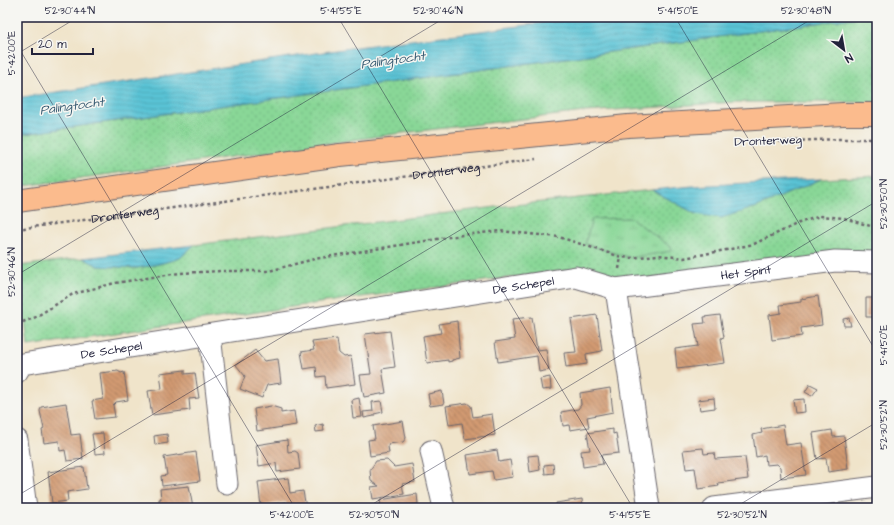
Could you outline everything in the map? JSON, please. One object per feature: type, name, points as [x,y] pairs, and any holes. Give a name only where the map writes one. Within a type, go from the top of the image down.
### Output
[{"type":"main road","name":"Dronterweg","points":[[17,201],[340,155],[628,126],[843,114],[877,114]]},
{"type":"street","name":"Het Spint","points":[[616,289],[835,261],[877,262]]},
{"type":"street","name":"De Schepel","points":[[17,372],[22,364],[576,276],[616,289]]},
{"type":"street","points":[[616,289],[649,508]]},
{"type":"street","points":[[210,335],[227,484]]},
{"type":"street","points":[[17,440],[26,508]]},
{"type":"street","points":[[431,451],[444,508]]},
{"type":"street","points":[[714,508],[877,487]]},
{"type":"path","name":"Dronterweg","points":[[760,142],[839,139],[877,140]]},
{"type":"path","name":"Dronterweg","points":[[17,229],[539,158]]},
{"type":"path","points":[[17,324],[34,318],[73,294],[115,283],[179,273],[269,271],[314,259],[462,235],[500,231],[559,237],[621,257],[631,258],[657,255],[684,258],[754,244],[799,223],[820,216],[844,218],[877,228]]},
{"type":"green space","points":[[860,17],[877,17],[877,102],[736,102],[584,112],[402,133],[17,187],[17,135]]},
{"type":"green space","points":[[877,176],[877,255],[631,284],[593,270],[561,271],[346,299],[28,346],[19,266],[83,258],[98,266],[137,268],[180,258],[194,245],[496,207],[652,190],[696,214],[757,207],[821,179]]},
{"type":"green space","points":[[631,218],[672,248],[671,251],[631,258],[585,244],[592,219]]},
{"type":"water","name":"Palingtocht","points":[[588,17],[860,17],[17,135],[17,98],[357,47]]},
{"type":"water","points":[[821,179],[757,207],[721,218],[696,214],[652,190],[692,186]]},
{"type":"water","points":[[194,245],[180,258],[137,268],[98,266],[83,258]]},
{"type":"building","points":[[818,296],[822,325],[801,328],[802,336],[772,340],[769,315],[781,313],[780,305],[801,302],[801,299]]},
{"type":"building","points":[[866,298],[877,298],[877,317],[866,317]]},
{"type":"building","points":[[597,315],[602,351],[586,354],[587,364],[566,367],[564,353],[576,352],[571,319]]},
{"type":"building","points":[[720,315],[724,337],[721,338],[725,363],[677,369],[675,349],[698,346],[694,324],[705,323],[704,317]]},
{"type":"building","points":[[532,317],[537,350],[546,349],[549,370],[539,372],[537,356],[498,362],[495,342],[515,339],[512,319]]},
{"type":"building","points":[[849,318],[851,326],[844,326],[843,319]]},
{"type":"building","points":[[457,321],[460,358],[448,362],[448,360],[427,363],[423,336],[441,333],[439,324]]},
{"type":"building","points":[[390,331],[395,367],[382,369],[386,393],[364,397],[360,375],[371,374],[365,334]]},
{"type":"building","points":[[337,339],[339,353],[344,357],[351,356],[355,384],[326,388],[325,376],[317,377],[316,367],[304,369],[301,352],[314,350],[312,342]]},
{"type":"building","points":[[255,350],[264,361],[278,359],[281,383],[267,385],[262,398],[240,389],[245,376],[236,365]]},
{"type":"building","points":[[185,370],[185,374],[195,373],[199,398],[189,399],[190,410],[152,415],[148,391],[162,389],[160,373]]},
{"type":"building","points":[[118,371],[121,373],[124,372],[128,400],[116,402],[113,405],[115,417],[95,419],[92,401],[103,399],[100,373]]},
{"type":"building","points":[[550,377],[551,389],[542,390],[540,379]]},
{"type":"building","points":[[810,384],[818,388],[812,396],[805,392]]},
{"type":"building","points":[[610,388],[613,412],[587,417],[589,427],[570,430],[569,425],[563,426],[561,412],[578,409],[581,405],[580,393]]},
{"type":"building","points":[[442,391],[444,404],[430,406],[428,394]]},
{"type":"building","points":[[359,398],[362,417],[353,418],[351,400]]},
{"type":"building","points":[[714,398],[715,408],[700,410],[698,400]]},
{"type":"building","points":[[804,399],[805,412],[795,413],[793,400]]},
{"type":"building","points":[[381,401],[383,412],[364,418],[363,412],[373,411],[372,402]]},
{"type":"building","points":[[66,403],[71,435],[80,434],[83,459],[67,461],[65,450],[60,451],[59,441],[44,443],[42,430],[44,429],[40,411],[41,407]]},
{"type":"building","points":[[467,403],[471,406],[473,417],[492,414],[495,435],[465,439],[462,423],[449,425],[446,406]]},
{"type":"building","points":[[271,406],[281,409],[281,413],[294,411],[296,425],[257,431],[254,409]]},
{"type":"building","points":[[403,421],[406,438],[403,442],[389,444],[389,453],[370,456],[368,440],[375,439],[373,426]]},
{"type":"building","points":[[323,424],[324,431],[316,432],[315,426]]},
{"type":"building","points":[[783,425],[786,445],[801,443],[806,475],[781,478],[780,467],[777,464],[766,465],[765,455],[756,457],[753,435],[762,433],[761,429]]},
{"type":"building","points":[[613,429],[613,434],[616,433],[619,453],[601,455],[603,464],[583,467],[581,451],[590,450],[587,433]]},
{"type":"building","points":[[832,430],[833,437],[844,436],[848,469],[828,472],[826,458],[817,459],[813,433]]},
{"type":"building","points":[[103,433],[105,453],[95,454],[92,434]]},
{"type":"building","points":[[167,434],[168,443],[155,445],[154,436]]},
{"type":"building","points":[[287,440],[288,452],[295,451],[298,453],[300,469],[277,472],[276,463],[259,466],[256,445]]},
{"type":"building","points":[[703,448],[704,454],[714,453],[715,459],[745,457],[748,479],[718,483],[719,486],[698,489],[695,468],[686,469],[683,450]]},
{"type":"building","points":[[497,450],[499,462],[510,460],[513,477],[494,480],[492,471],[470,474],[467,455]]},
{"type":"building","points":[[196,452],[200,481],[162,486],[161,476],[167,475],[164,457]]},
{"type":"building","points":[[538,455],[540,470],[530,472],[528,456]]},
{"type":"building","points":[[387,460],[394,467],[412,464],[415,482],[402,484],[404,494],[373,499],[371,487],[379,486],[371,481],[370,470],[376,461]]},
{"type":"building","points":[[553,464],[554,473],[545,474],[544,465]]},
{"type":"building","points":[[84,467],[87,489],[67,492],[68,501],[52,503],[48,472]]},
{"type":"building","points":[[288,478],[290,493],[303,491],[306,508],[287,508],[286,502],[261,506],[258,482]]},
{"type":"building","points":[[189,486],[193,508],[160,508],[160,489]]},
{"type":"building","points":[[417,494],[418,504],[397,508],[381,508],[380,500]]},
{"type":"building","points":[[582,499],[583,508],[557,508],[556,503]]}]
